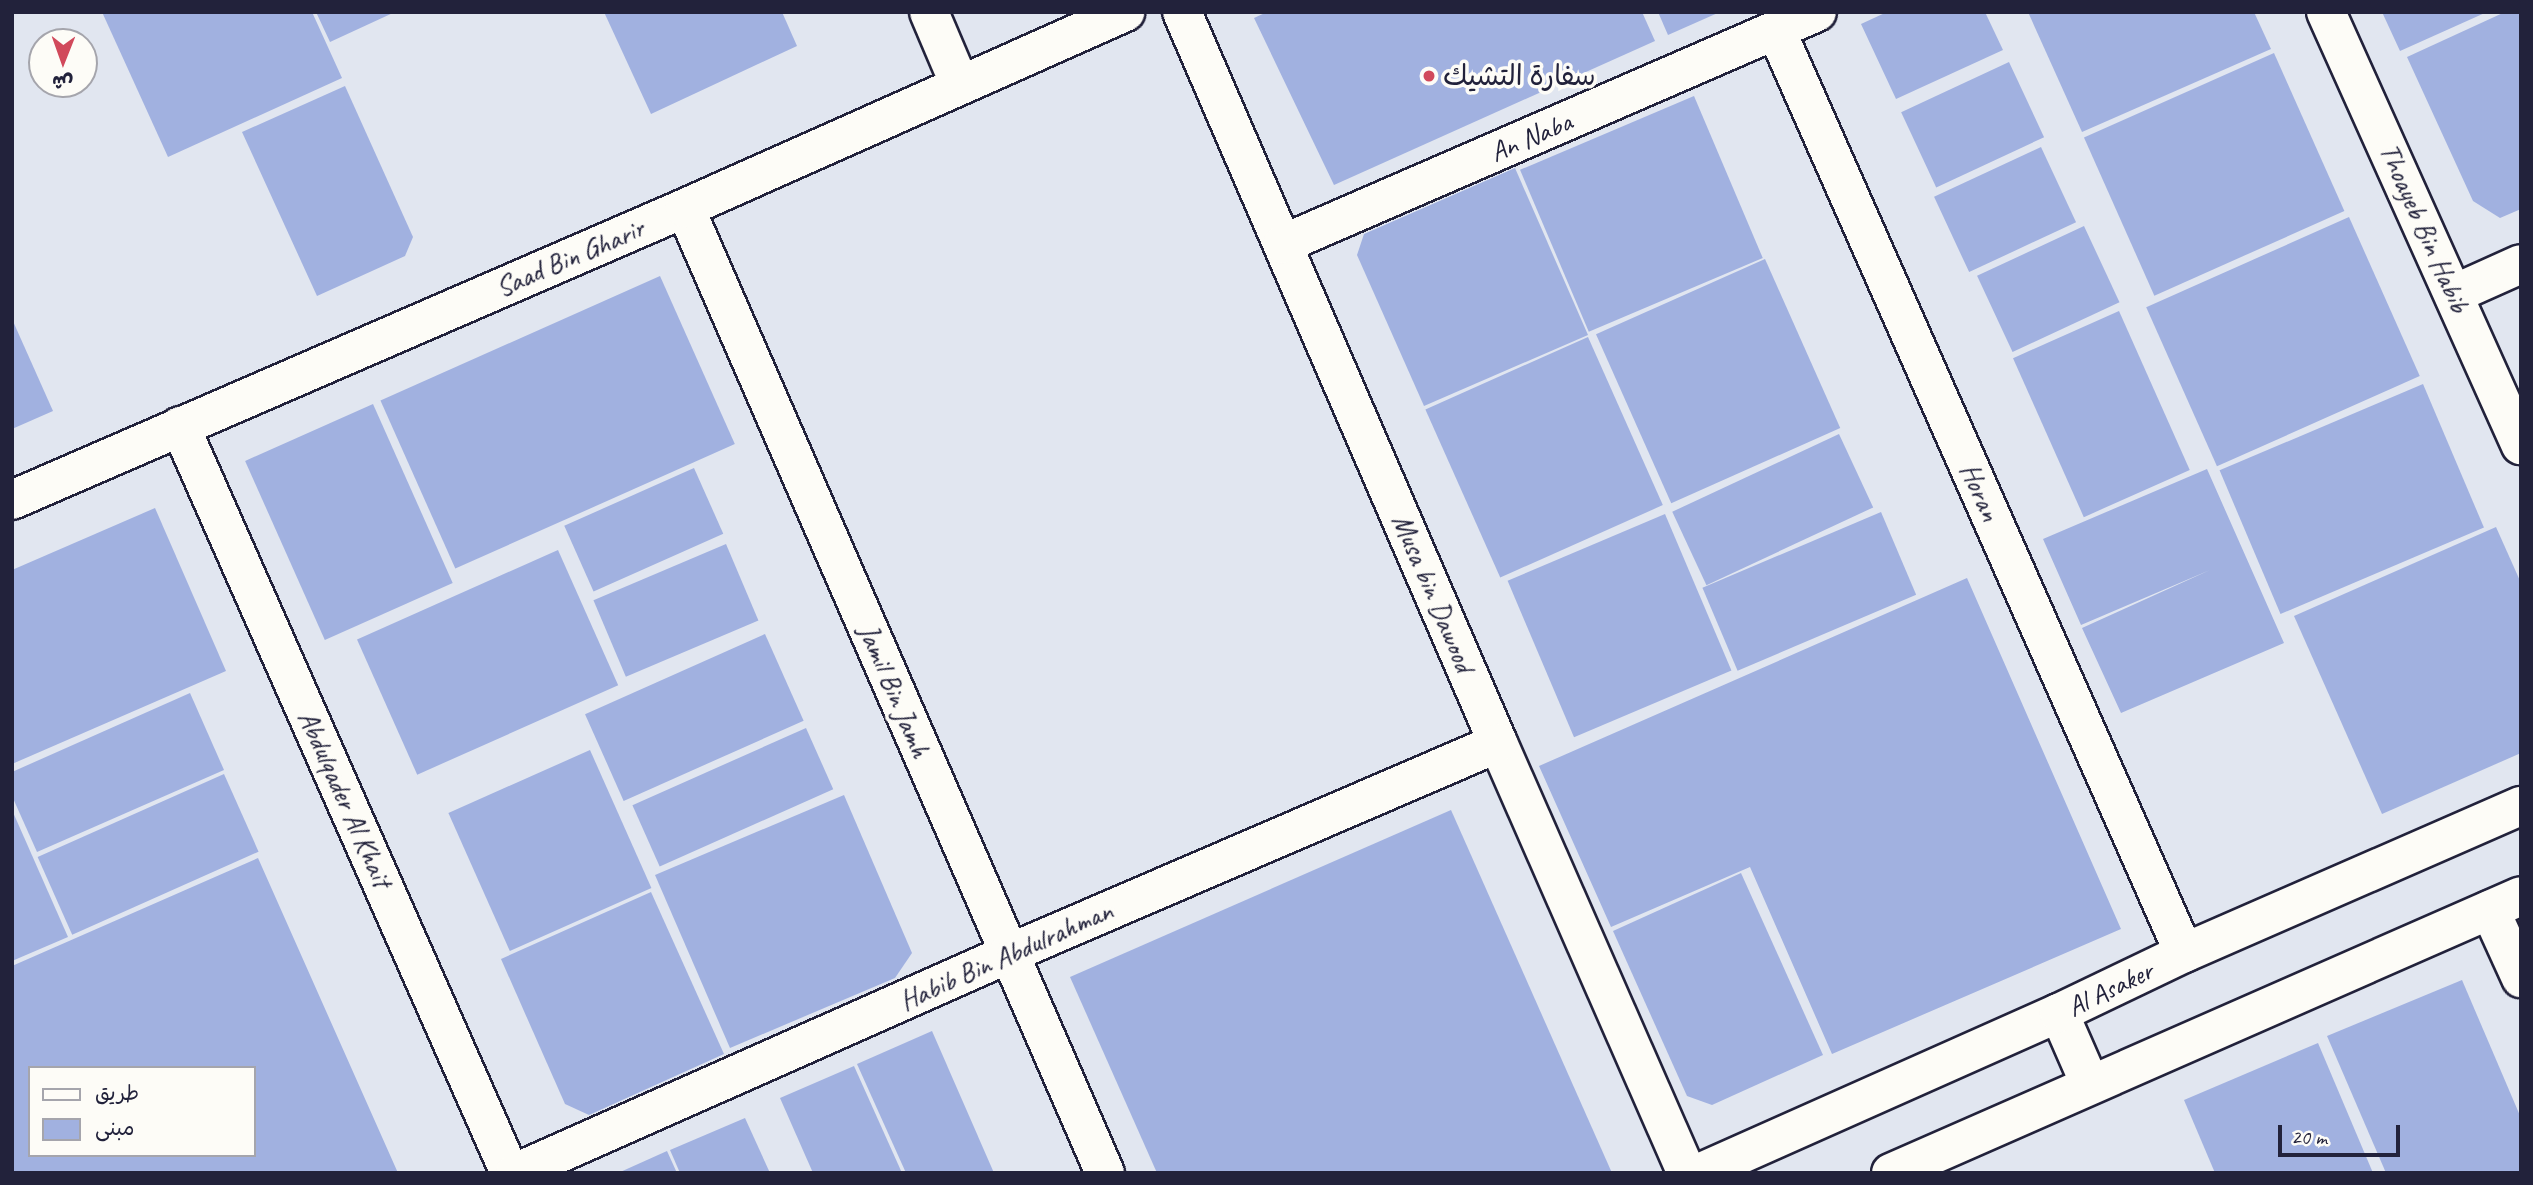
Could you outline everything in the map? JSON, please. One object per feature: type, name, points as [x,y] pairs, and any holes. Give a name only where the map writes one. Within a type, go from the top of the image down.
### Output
[{"type":"street","points":[[929,12],[961,85]]},
{"type":"street","name":"Saad Bin Gharir","points":[[12,500],[685,208],[1125,12]]},
{"type":"street","name":"Musa bin Dawood","points":[[1182,12],[1497,743],[1687,1173]]},
{"type":"street","name":"An Naba","points":[[1283,244],[1817,12]]},
{"type":"street","name":"Thoayeb Bin Habib","points":[[2326,12],[2521,444]]},
{"type":"street","name":"Horan","points":[[1776,30],[2184,953]]},
{"type":"street","name":"Jamil Bin Jamh","points":[[685,208],[1105,1173]]},
{"type":"street","points":[[2454,294],[2521,264]]},
{"type":"street","name":"Abdulqader Al Khait","points":[[180,426],[510,1173]]},
{"type":"street","name":"Habib Bin Abdulrahman","points":[[515,1173],[1008,954],[1497,743]]},
{"type":"street","name":"Al Asaker","points":[[1699,1173],[2059,1013],[2184,953],[2521,806]]},
{"type":"street","points":[[1891,1173],[2505,903],[2521,978]]},
{"type":"street","points":[[2059,1013],[2090,1084]]},
{"type":"building","points":[[102,12],[312,12],[342,78],[168,157]]},
{"type":"building","points":[[316,12],[395,12],[330,42]]},
{"type":"building","points":[[604,12],[782,12],[797,46],[651,114]]},
{"type":"building","name":"سفارة التشيك","points":[[1267,12],[1642,12],[1655,41],[1334,185],[1254,18]]},
{"type":"building","points":[[1658,12],[1720,12],[1668,35]]},
{"type":"building","points":[[1887,12],[1985,12],[2003,50],[1896,99],[1861,24]]},
{"type":"building","points":[[2028,12],[2254,12],[2271,49],[2082,132]]},
{"type":"building","points":[[2382,12],[2487,12],[2400,51]]},
{"type":"building","points":[[2505,12],[2521,12],[2521,209],[2500,218],[2473,201],[2407,57]]},
{"type":"building","points":[[2274,53],[2344,211],[2154,296],[2084,138]]},
{"type":"building","points":[[2009,62],[2044,137],[1936,188],[1901,112]]},
{"type":"building","points":[[345,86],[413,237],[405,256],[317,296],[242,132]]},
{"type":"building","points":[[1694,96],[1763,258],[1589,332],[1520,170]]},
{"type":"building","points":[[2041,147],[2076,222],[1969,272],[1934,197]]},
{"type":"building","points":[[1515,168],[1588,335],[1424,406],[1357,255],[1364,234]]},
{"type":"building","points":[[2349,217],[2420,376],[2217,466],[2146,307]]},
{"type":"building","points":[[2084,226],[2119,302],[2013,352],[1977,276]]},
{"type":"building","points":[[1765,259],[1840,428],[1671,503],[1596,334]]},
{"type":"building","points":[[660,276],[735,444],[455,569],[380,400]]},
{"type":"building","points":[[2119,311],[2190,470],[2084,517],[2013,358]]},
{"type":"building","points":[[12,319],[53,411],[12,429]]},
{"type":"building","points":[[1588,337],[1663,505],[1500,577],[1425,409]]},
{"type":"building","points":[[2423,384],[2484,528],[2281,614],[2220,470]]},
{"type":"building","points":[[373,404],[453,583],[325,640],[245,461]]},
{"type":"building","points":[[1839,434],[1873,507],[1706,585],[1672,512]]},
{"type":"building","points":[[694,468],[723,534],[594,592],[564,526]]},
{"type":"building","points":[[2207,469],[2284,643],[2121,713],[2082,628],[2210,570],[2081,625],[2043,539]]},
{"type":"building","points":[[155,508],[226,671],[12,764],[12,570]]},
{"type":"building","points":[[1881,512],[1916,595],[1738,671],[1702,588]]},
{"type":"building","points":[[1665,514],[1731,670],[1574,737],[1508,581]]},
{"type":"building","points":[[2496,527],[2521,583],[2521,753],[2382,814],[2294,616]]},
{"type":"building","points":[[726,544],[758,620],[626,677],[593,600]]},
{"type":"building","points":[[558,550],[618,685],[417,775],[357,639]]},
{"type":"building","points":[[1967,578],[2121,929],[1832,1054],[1750,867],[1611,927],[1539,766]]},
{"type":"building","points":[[765,634],[804,721],[624,801],[585,714]]},
{"type":"building","points":[[190,693],[224,770],[37,852],[12,796],[12,772]]},
{"type":"building","points":[[806,728],[833,789],[660,866],[632,805]]},
{"type":"building","points":[[590,750],[651,888],[510,951],[448,813]]},
{"type":"building","points":[[224,774],[259,852],[72,935],[38,857]]},
{"type":"building","points":[[844,795],[912,953],[895,978],[730,1048],[655,875]]},
{"type":"building","points":[[12,810],[68,937],[12,961]]},
{"type":"building","points":[[1451,810],[1612,1173],[1157,1173],[1070,977]]},
{"type":"building","points":[[258,858],[398,1173],[12,1173],[12,966]]},
{"type":"building","points":[[1741,873],[1823,1055],[1712,1105],[1687,1096],[1613,931]]},
{"type":"building","points":[[651,892],[724,1054],[589,1115],[565,1104],[501,959]]},
{"type":"building","points":[[2462,980],[2521,1118],[2521,1173],[2386,1173],[2327,1036]]},
{"type":"building","points":[[932,1031],[994,1173],[906,1173],[857,1064]]},
{"type":"building","points":[[2318,1043],[2373,1173],[2215,1173],[2184,1100]]},
{"type":"building","points":[[854,1066],[902,1173],[813,1173],[780,1098]]},
{"type":"building","points":[[745,1118],[770,1173],[680,1173],[670,1150]]},
{"type":"building","points":[[667,1151],[677,1173],[618,1173]]},
{"type":"place","name":"سفارة التشيك","points":[[1429,76]]}]
